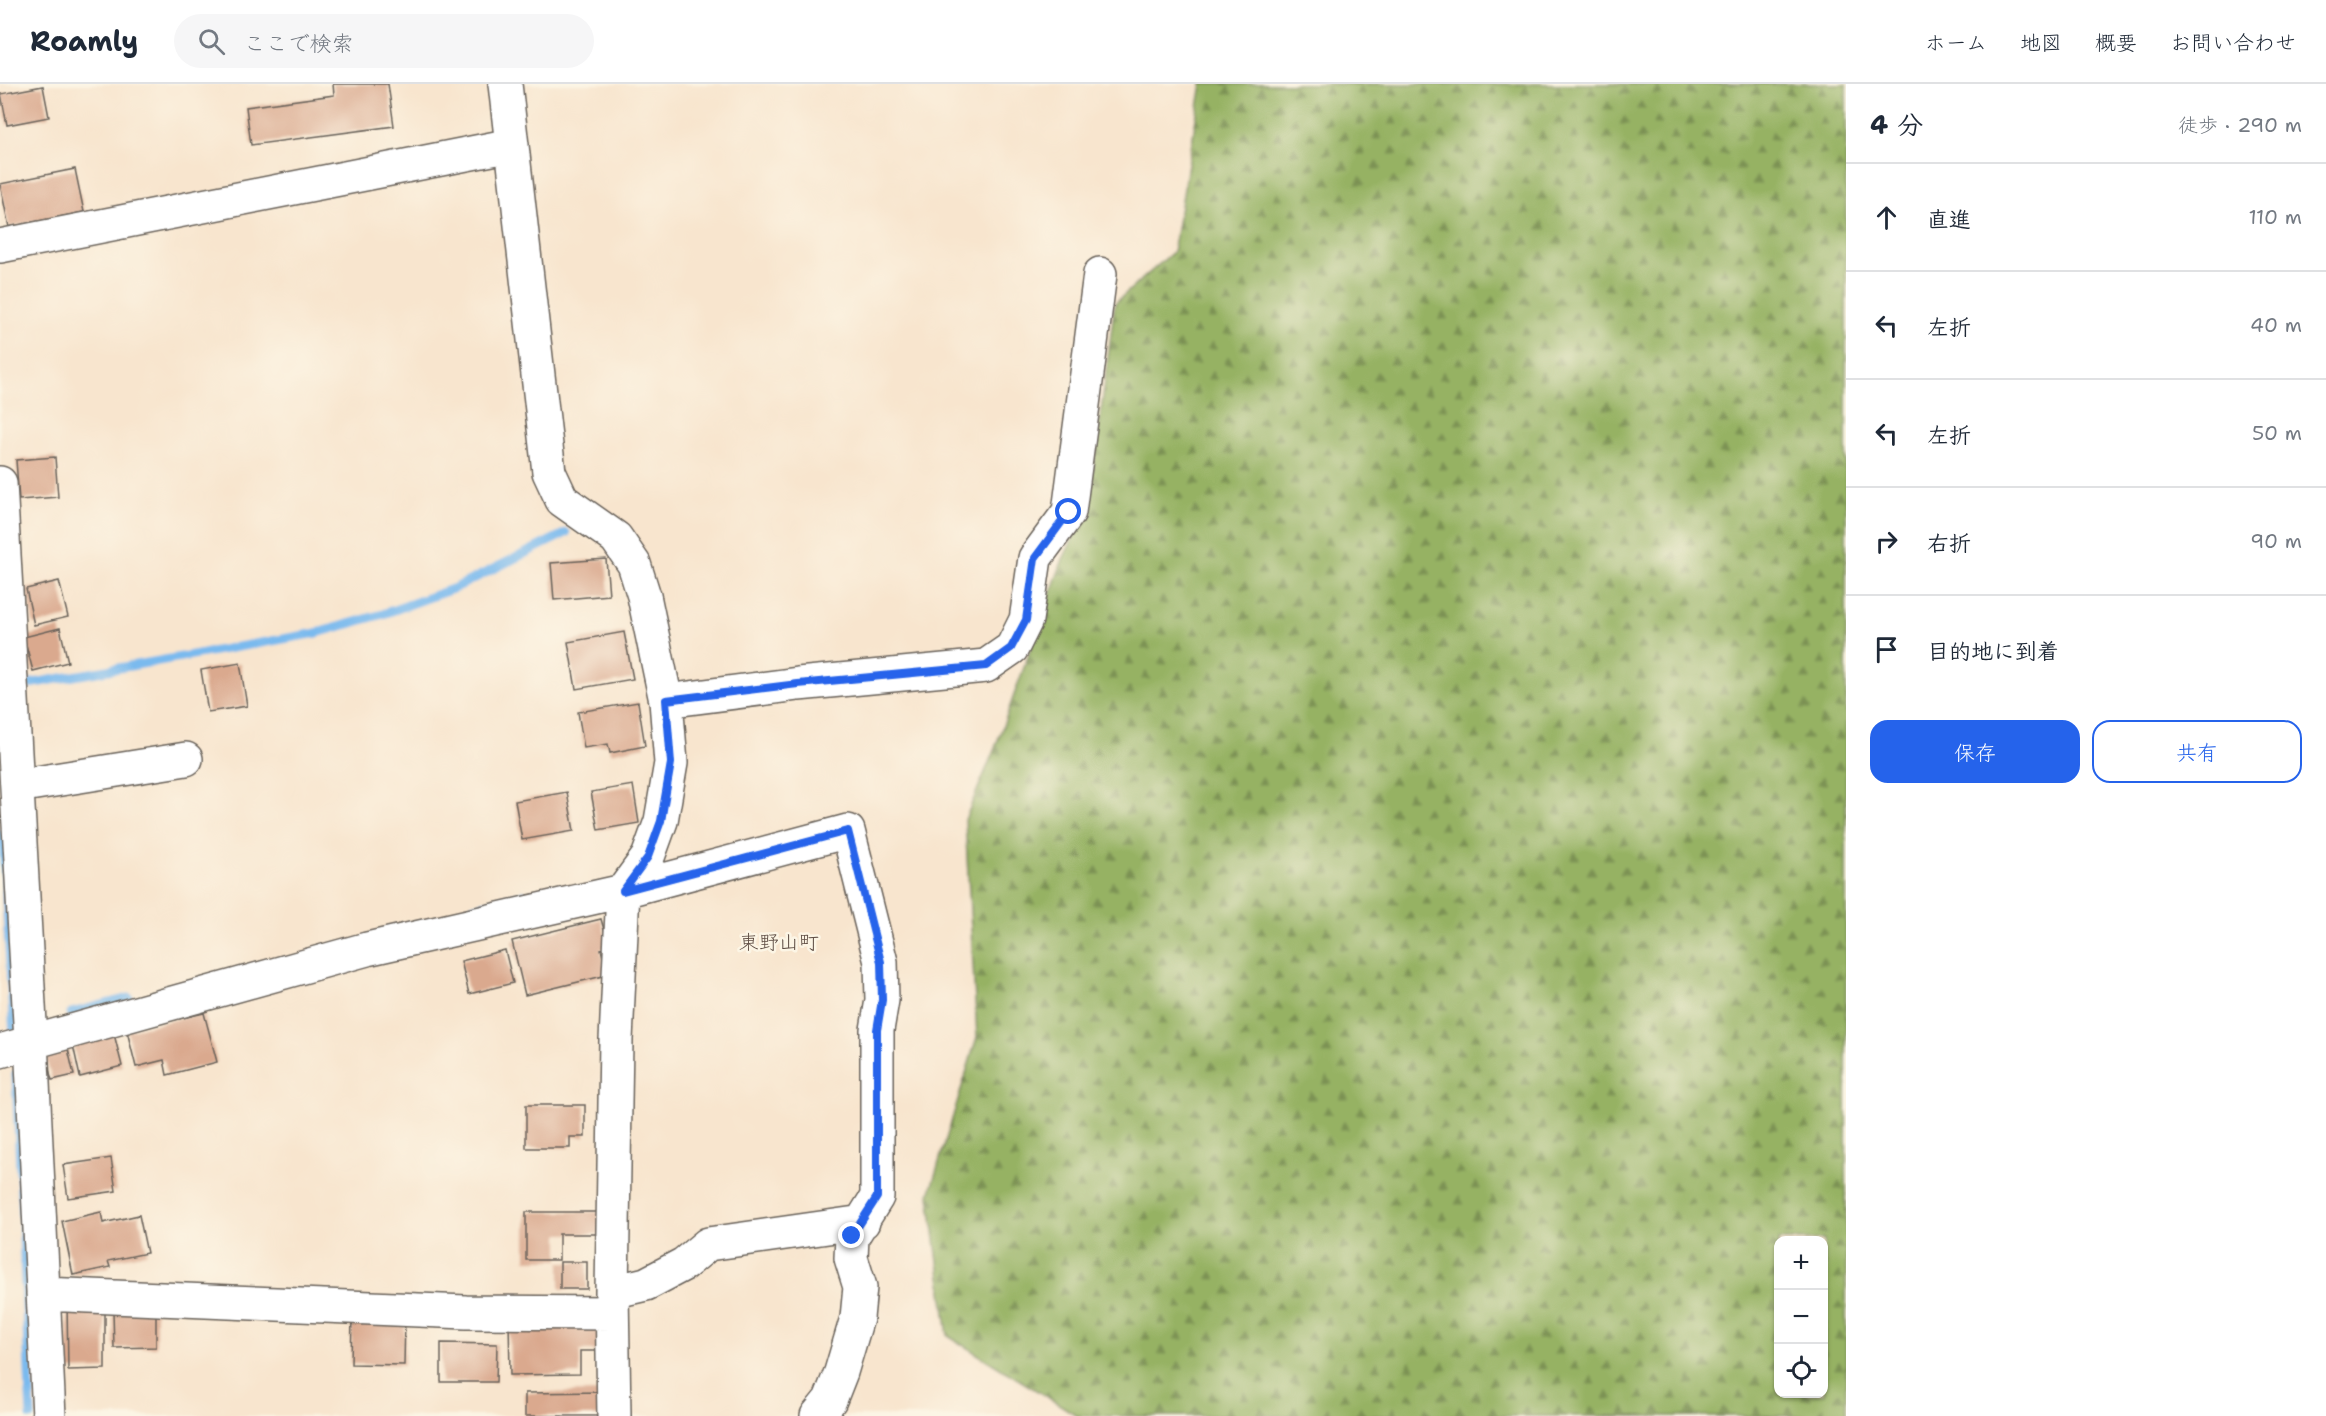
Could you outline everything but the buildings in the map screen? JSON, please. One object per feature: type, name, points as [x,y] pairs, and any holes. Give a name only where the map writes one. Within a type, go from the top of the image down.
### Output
[{"type":"street","points":[[505,84],[549,472],[562,500],[616,538],[634,564],[644,596],[666,700],[671,763],[661,821],[648,857],[623,891],[615,1040],[612,1302],[614,1416]]},
{"type":"street","points":[[0,246],[512,145]]},
{"type":"street","points":[[666,700],[798,684],[986,666],[1011,648],[1026,620],[1035,558],[1069,512],[1100,274]]},
{"type":"street","points":[[0,483],[49,1416]]},
{"type":"street","points":[[17,786],[186,759]]},
{"type":"street","points":[[0,1051],[367,950],[623,891],[848,831],[881,962],[882,1000],[877,1030],[877,1197],[852,1236],[851,1258],[860,1287],[857,1318],[830,1400],[817,1416]]},
{"type":"street","points":[[43,1294],[466,1312],[612,1302],[684,1264],[708,1244],[863,1222]]},
{"type":"green space","points":[[1202,84],[1846,84],[1846,1416],[1078,1416],[948,1336],[929,1195],[977,1037],[965,820],[995,748],[1063,559],[1089,505],[1115,303],[1173,252]]},
{"type":"waterway","points":[[23,685],[317,633],[383,614],[455,588],[566,533]]},
{"type":"waterway","points":[[3,833],[14,1036]]},
{"type":"waterway","points":[[473,908],[523,895]]},
{"type":"waterway","points":[[71,1013],[129,998]]},
{"type":"waterway","points":[[16,1074],[31,1416]]},
{"type":"district","name":"東野山町","points":[[779,942]]},
{"type":"route","points":[[852,1236],[877,1197],[877,1030],[882,1000],[881,962],[848,831],[623,891],[648,857],[661,821],[671,763],[666,700],[798,684],[986,666],[1011,648],[1026,620],[1035,558],[1069,512]]}]
